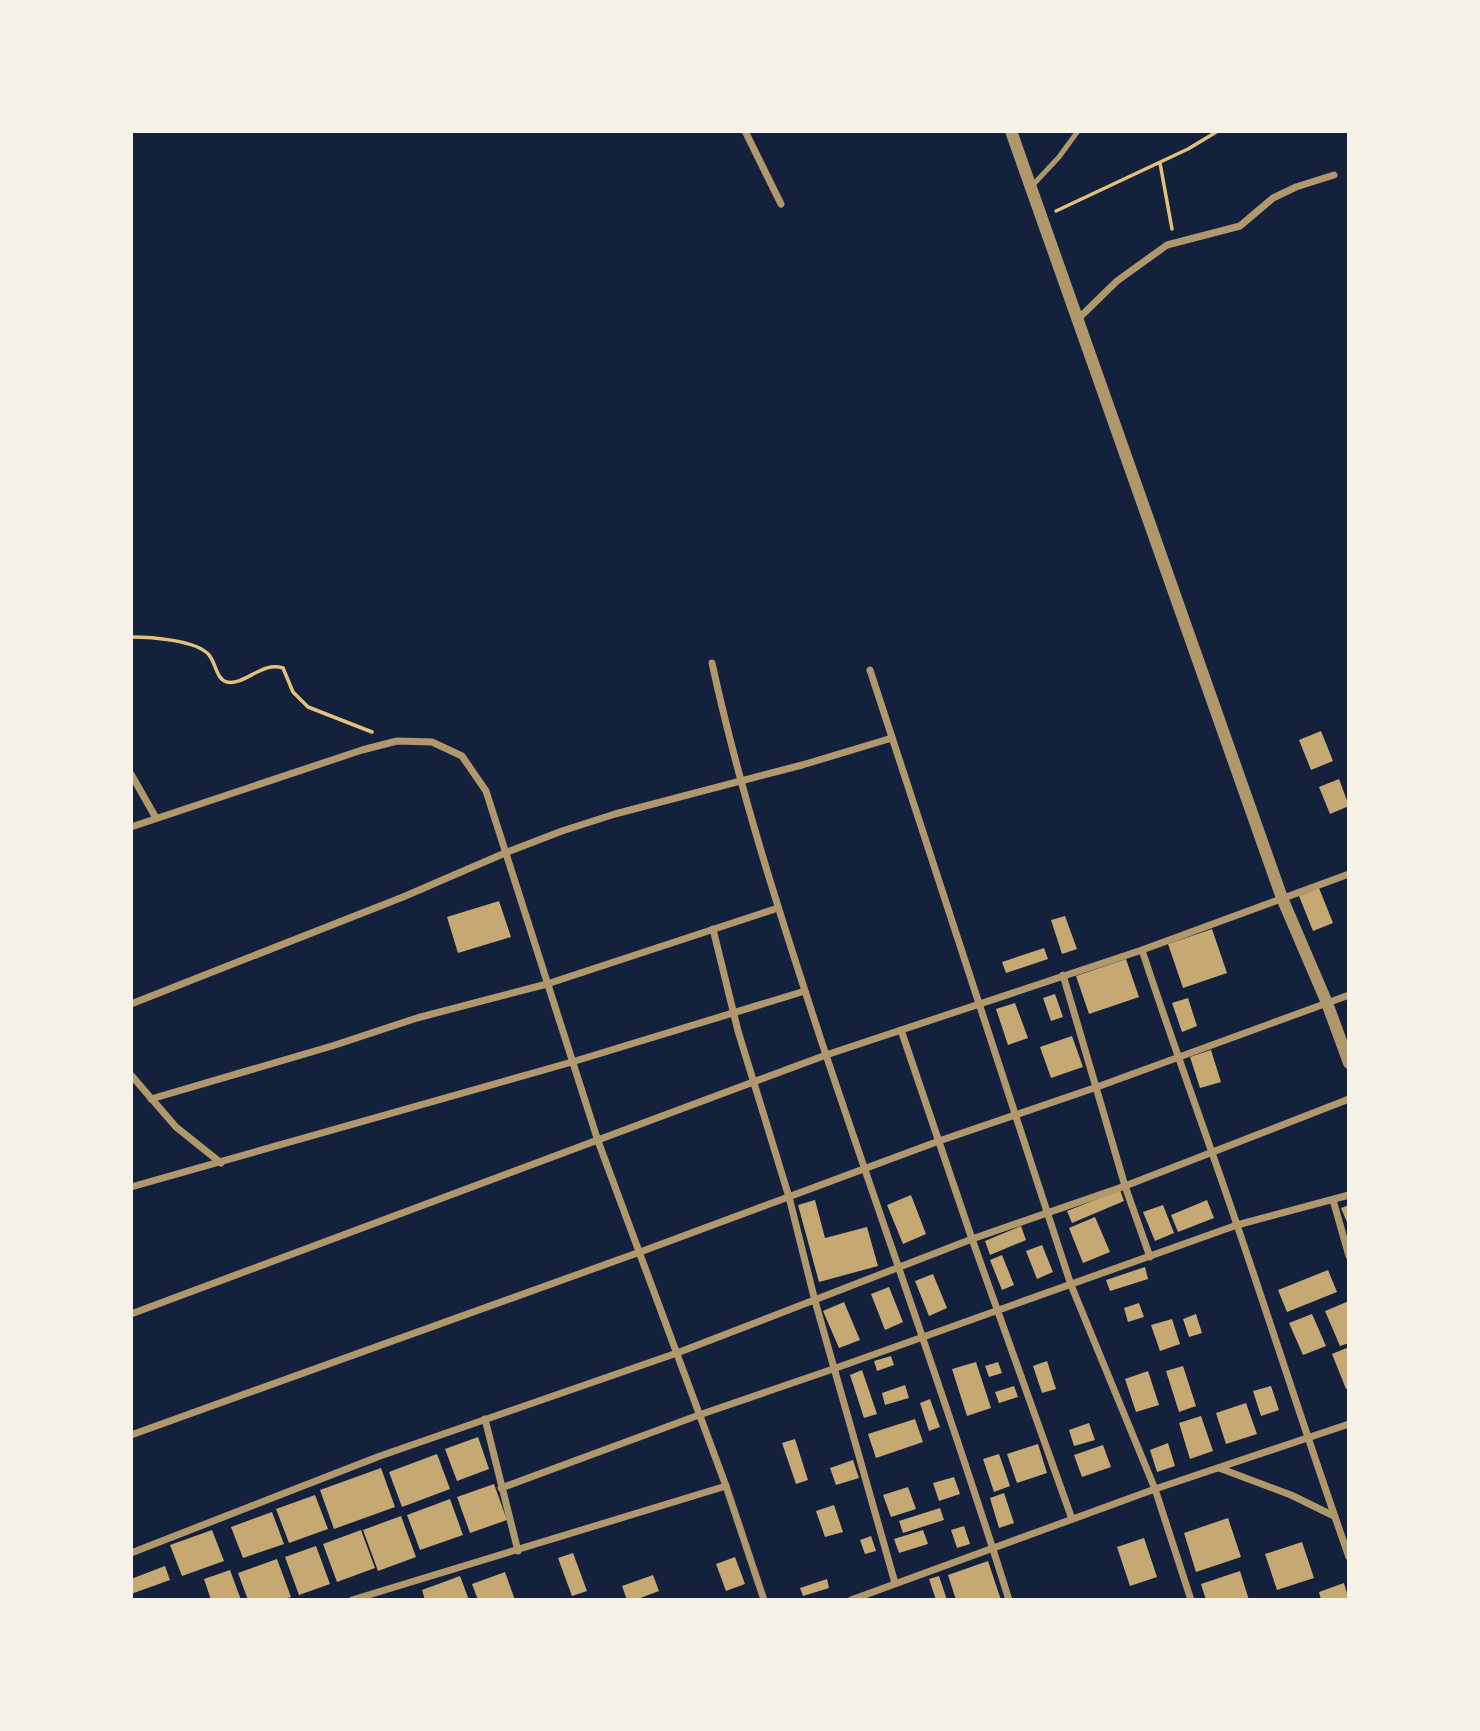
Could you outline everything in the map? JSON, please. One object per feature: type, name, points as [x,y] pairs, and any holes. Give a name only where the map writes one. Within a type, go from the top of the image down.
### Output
[{"type":"street","points":[[745,131],[781,204]]},
{"type":"street","points":[[1011,131],[1282,898],[1349,1063]]},
{"type":"street","points":[[1078,318],[1116,281],[1156,251],[1176,242],[1240,226],[1273,198],[1296,187],[1334,175]]},
{"type":"street","points":[[712,663],[741,781],[778,908],[1009,1600]]},
{"type":"street","points":[[870,670],[1071,1285],[1155,1489],[1191,1600]]},
{"type":"street","points":[[131,1004],[562,831],[892,738]]},
{"type":"street","points":[[131,827],[362,750],[397,741],[432,742],[462,756],[486,791],[598,1141],[726,1486],[764,1600]]},
{"type":"street","points":[[131,774],[156,818]]},
{"type":"street","points":[[131,1314],[826,1055],[1142,950],[1349,874]]},
{"type":"street","points":[[151,1099],[332,1046],[417,1017],[547,984],[778,908]]},
{"type":"street","points":[[713,929],[733,1013],[789,1197],[815,1301],[895,1583]]},
{"type":"street","points":[[1142,950],[1237,1225],[1306,1438],[1349,1557]]},
{"type":"street","points":[[1063,975],[1125,1186],[1150,1257]]},
{"type":"street","points":[[131,1188],[572,1062],[805,991]]},
{"type":"street","points":[[131,1436],[939,1141],[1097,1087],[1349,995]]},
{"type":"street","points":[[901,1030],[997,1311],[1072,1519]]},
{"type":"street","points":[[131,1075],[176,1127],[221,1163]]},
{"type":"street","points":[[131,1553],[380,1456],[677,1353],[972,1239],[1125,1186],[1349,1099]]},
{"type":"street","points":[[501,1488],[699,1415],[1237,1225],[1349,1195]]},
{"type":"street","points":[[1333,1200],[1349,1256]]},
{"type":"street","points":[[485,1419],[519,1550]]},
{"type":"street","points":[[851,1600],[1155,1489],[1349,1424]]},
{"type":"street","points":[[1218,1468],[1291,1495],[1334,1516]]},
{"type":"street","points":[[352,1600],[726,1486]]},
{"type":"lane","points":[[1031,187],[1059,157],[1078,131]]},
{"type":"path","points":[[1041,215],[1066,208],[1160,163],[1218,131]]},
{"type":"path","points":[[1160,163],[1176,242]]},
{"type":"path","points":[[131,637],[170,640],[202,649],[209,655],[225,681],[232,682],[268,667],[283,668],[298,700],[308,707],[397,741]]},
{"type":"building","points":[[1321,731],[1333,761],[1311,770],[1299,740]]},
{"type":"building","points":[[1339,779],[1349,806],[1330,814],[1319,787]]},
{"type":"building","points":[[1319,888],[1333,923],[1313,931],[1299,896]]},
{"type":"building","points":[[499,901],[511,937],[458,953],[447,917]]},
{"type":"building","points":[[1065,916],[1077,949],[1062,954],[1051,920]]},
{"type":"building","points":[[1212,929],[1227,973],[1183,988],[1168,944]]},
{"type":"building","points":[[1044,948],[1048,959],[1006,973],[1002,962]]},
{"type":"building","points":[[1126,959],[1139,997],[1089,1014],[1076,976]]},
{"type":"building","points":[[1055,994],[1063,1017],[1051,1021],[1043,998]]},
{"type":"building","points":[[1188,998],[1197,1026],[1182,1032],[1172,1003]]},
{"type":"building","points":[[1015,1003],[1028,1038],[1008,1045],[996,1009]]},
{"type":"building","points":[[1072,1036],[1083,1067],[1051,1078],[1040,1047]]},
{"type":"building","points":[[1211,1050],[1221,1082],[1200,1088],[1190,1057]]},
{"type":"building","points":[[1120,1190],[1124,1201],[1072,1223],[1067,1211]]},
{"type":"building","points":[[911,1195],[926,1234],[903,1244],[887,1205]]},
{"type":"building","points":[[815,1200],[825,1238],[867,1227],[878,1266],[819,1282],[798,1205]]},
{"type":"building","points":[[1207,1200],[1214,1218],[1178,1232],[1171,1215]]},
{"type":"building","points":[[1163,1205],[1174,1233],[1155,1241],[1143,1212]]},
{"type":"building","points":[[1349,1205],[1349,1227],[1341,1208]]},
{"type":"building","points":[[1095,1217],[1110,1252],[1083,1263],[1069,1228]]},
{"type":"building","points":[[1021,1226],[1026,1240],[990,1255],[985,1241]]},
{"type":"building","points":[[1042,1245],[1053,1272],[1037,1279],[1026,1251]]},
{"type":"building","points":[[1002,1255],[1014,1285],[1002,1290],[990,1260]]},
{"type":"building","points":[[1145,1267],[1148,1279],[1110,1291],[1106,1280]]},
{"type":"building","points":[[1328,1270],[1337,1292],[1287,1312],[1278,1290]]},
{"type":"building","points":[[933,1274],[947,1308],[929,1316],[915,1281]]},
{"type":"building","points":[[889,1287],[903,1322],[885,1330],[871,1294]]},
{"type":"building","points":[[1349,1301],[1349,1343],[1340,1346],[1325,1311]]},
{"type":"building","points":[[844,1302],[860,1340],[839,1348],[823,1311]]},
{"type":"building","points":[[1139,1303],[1144,1317],[1128,1322],[1124,1308]]},
{"type":"building","points":[[1196,1314],[1202,1333],[1189,1337],[1183,1319]]},
{"type":"building","points":[[1312,1314],[1326,1346],[1303,1355],[1289,1323]]},
{"type":"building","points":[[1172,1319],[1180,1344],[1160,1351],[1151,1325]]},
{"type":"building","points":[[1349,1347],[1349,1388],[1346,1389],[1332,1354]]},
{"type":"building","points":[[891,1356],[894,1365],[877,1371],[874,1361]]},
{"type":"building","points":[[1047,1361],[1056,1389],[1042,1393],[1033,1366]]},
{"type":"building","points":[[976,1362],[991,1408],[967,1416],[952,1369]]},
{"type":"building","points":[[998,1362],[1002,1373],[989,1377],[985,1366]]},
{"type":"building","points":[[1183,1366],[1196,1406],[1179,1412],[1166,1371]]},
{"type":"building","points":[[862,1370],[877,1414],[864,1418],[850,1375]]},
{"type":"building","points":[[1148,1371],[1159,1405],[1136,1412],[1125,1379]]},
{"type":"building","points":[[905,1385],[909,1398],[885,1405],[882,1393]]},
{"type":"building","points":[[1014,1386],[1018,1397],[999,1403],[995,1392]]},
{"type":"building","points":[[1271,1386],[1279,1410],[1261,1416],[1253,1391]]},
{"type":"building","points":[[930,1399],[940,1427],[929,1431],[920,1403]]},
{"type":"building","points":[[1246,1403],[1257,1434],[1226,1444],[1216,1413]]},
{"type":"building","points":[[1201,1416],[1213,1451],[1190,1459],[1179,1423]]},
{"type":"building","points":[[915,1419],[923,1442],[876,1458],[868,1434]]},
{"type":"building","points":[[1089,1423],[1095,1440],[1074,1446],[1069,1430]]},
{"type":"building","points":[[478,1437],[489,1469],[457,1481],[445,1449]]},
{"type":"building","points":[[795,1439],[808,1480],[796,1484],[782,1443]]},
{"type":"building","points":[[1168,1443],[1175,1466],[1157,1472],[1150,1450]]},
{"type":"building","points":[[1038,1444],[1047,1473],[1017,1483],[1007,1454]]},
{"type":"building","points":[[1103,1445],[1111,1467],[1082,1477],[1074,1455]]},
{"type":"building","points":[[437,1454],[450,1489],[402,1507],[389,1472]]},
{"type":"building","points":[[999,1454],[1010,1486],[994,1492],[983,1459]]},
{"type":"building","points":[[853,1460],[859,1478],[836,1485],[830,1468]]},
{"type":"building","points":[[381,1468],[395,1507],[334,1529],[320,1490]]},
{"type":"building","points":[[954,1477],[960,1494],[939,1501],[933,1483]]},
{"type":"building","points":[[494,1484],[507,1520],[470,1533],[457,1497]]},
{"type":"building","points":[[908,1487],[916,1509],[891,1517],[883,1495]]},
{"type":"building","points":[[1004,1493],[1014,1523],[999,1528],[990,1498]]},
{"type":"building","points":[[315,1495],[328,1529],[289,1543],[276,1509]]},
{"type":"building","points":[[450,1499],[463,1535],[420,1550],[407,1515]]},
{"type":"building","points":[[834,1505],[843,1532],[825,1537],[816,1511]]},
{"type":"building","points":[[940,1508],[944,1520],[903,1533],[899,1521]]},
{"type":"building","points":[[272,1512],[284,1544],[243,1558],[231,1527]]},
{"type":"building","points":[[401,1516],[416,1557],[378,1571],[363,1530]]},
{"type":"building","points":[[1228,1518],[1241,1557],[1196,1572],[1184,1533]]},
{"type":"building","points":[[964,1526],[970,1544],[957,1548],[951,1530]]},
{"type":"building","points":[[212,1530],[224,1561],[182,1576],[170,1545]]},
{"type":"building","points":[[361,1530],[375,1568],[337,1582],[323,1544]]},
{"type":"building","points":[[923,1530],[928,1544],[899,1553],[894,1539]]},
{"type":"building","points":[[871,1536],[876,1551],[865,1554],[860,1540]]},
{"type":"building","points":[[1144,1538],[1157,1577],[1130,1586],[1117,1547]]},
{"type":"building","points":[[1302,1542],[1314,1578],[1277,1590],[1265,1554]]},
{"type":"building","points":[[316,1546],[330,1584],[299,1595],[285,1557]]},
{"type":"building","points":[[573,1553],[587,1591],[572,1596],[558,1558]]},
{"type":"building","points":[[735,1557],[745,1584],[726,1591],[716,1564]]},
{"type":"building","points":[[277,1559],[291,1597],[282,1600],[248,1600],[238,1573]]},
{"type":"building","points":[[988,1561],[1001,1600],[956,1600],[948,1575]]},
{"type":"building","points":[[165,1566],[170,1580],[131,1594],[131,1579]]},
{"type":"building","points":[[230,1570],[241,1600],[211,1600],[204,1579]]},
{"type":"building","points":[[1240,1571],[1249,1600],[1206,1600],[1201,1584]]},
{"type":"building","points":[[505,1572],[515,1600],[478,1600],[472,1584]]},
{"type":"building","points":[[653,1575],[659,1591],[635,1600],[627,1600],[622,1586]]},
{"type":"building","points":[[460,1576],[469,1600],[425,1600],[422,1590]]},
{"type":"building","points":[[939,1576],[947,1600],[936,1600],[929,1579]]},
{"type":"building","points":[[827,1579],[829,1588],[803,1596],[800,1588]]},
{"type":"building","points":[[1344,1583],[1349,1600],[1321,1600],[1319,1592]]}]
